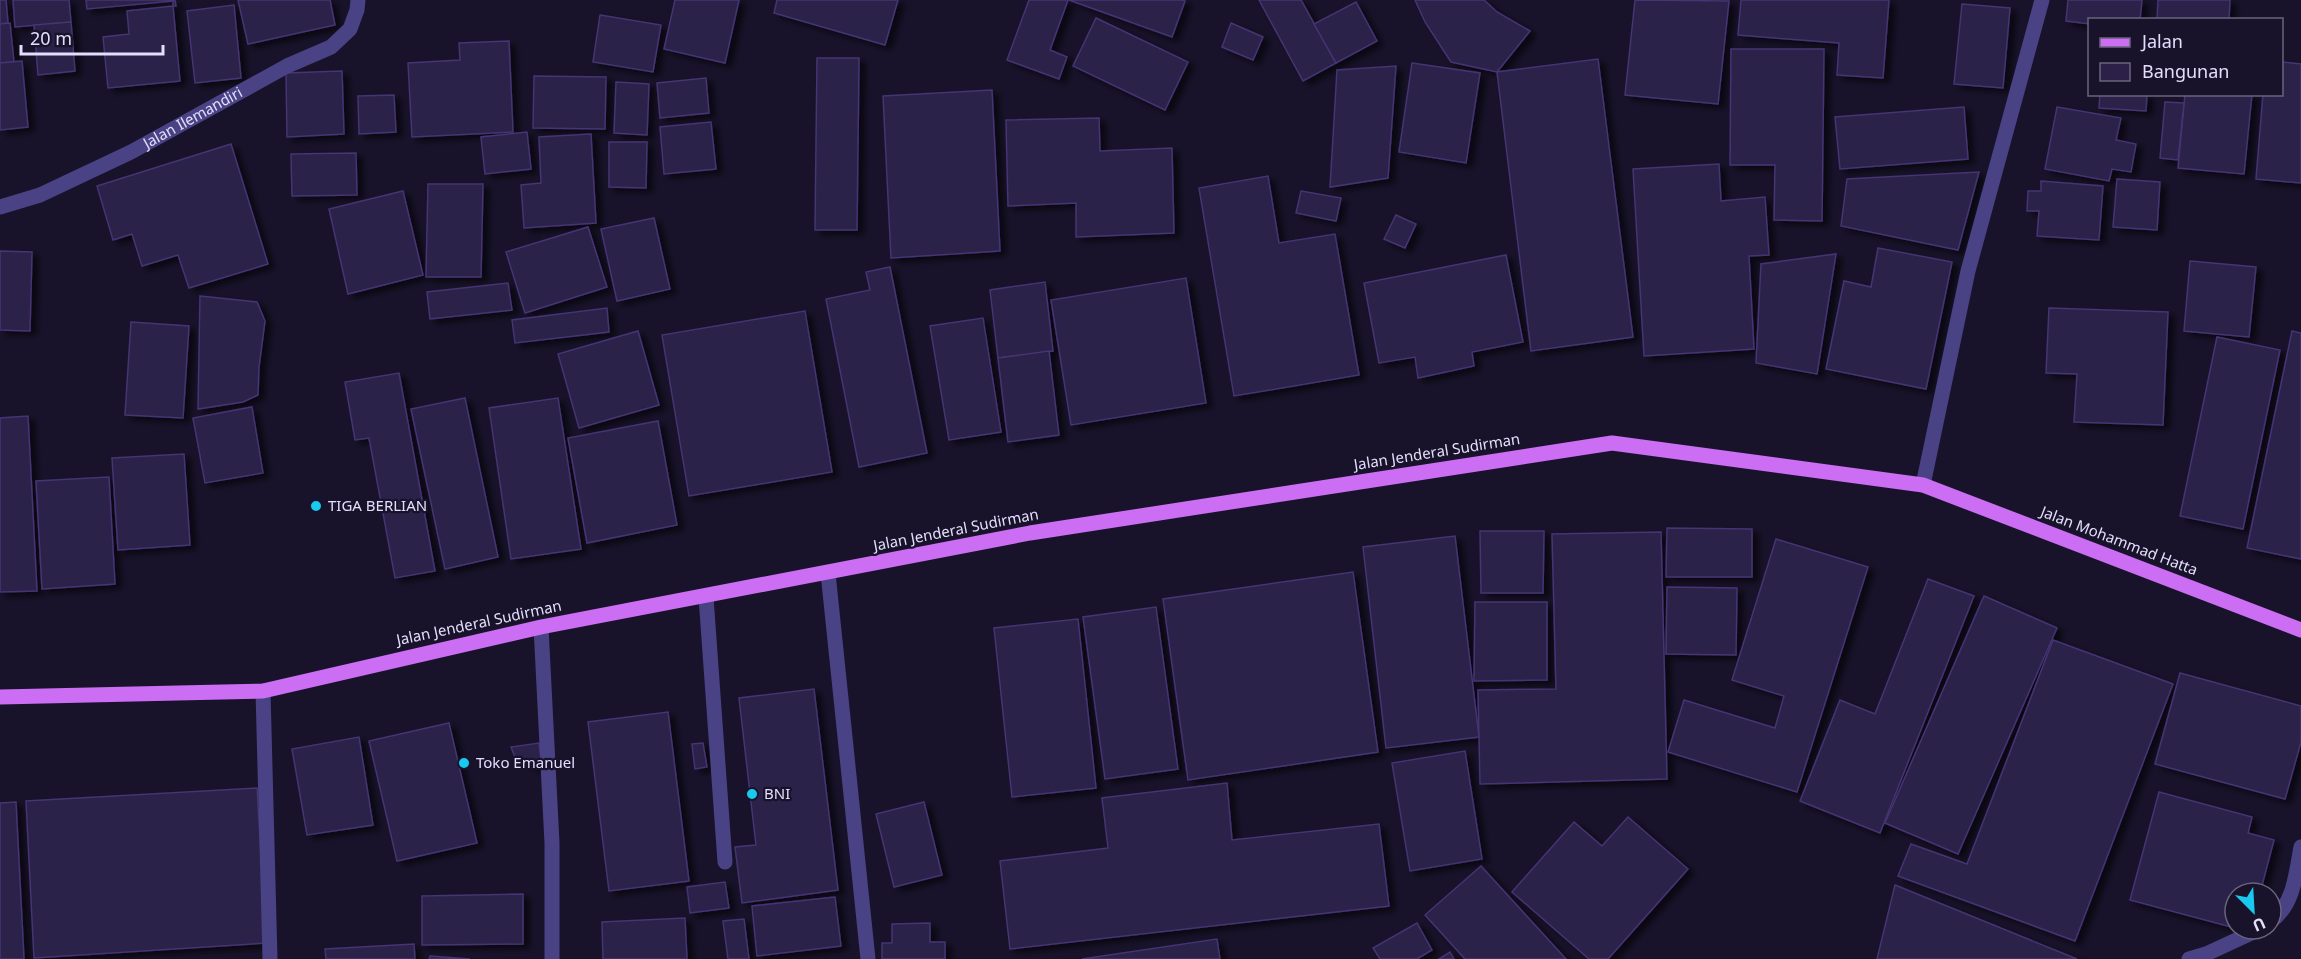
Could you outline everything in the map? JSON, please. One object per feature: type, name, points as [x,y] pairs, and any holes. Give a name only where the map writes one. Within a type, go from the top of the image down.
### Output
[{"type":"main road","name":"Jalan Jenderal Sudirman","points":[[0,697],[263,691],[541,627],[1030,533],[1612,443],[1923,485]]},
{"type":"main road","name":"Jalan Mohammad Hatta","points":[[1923,485],[2301,630]]},
{"type":"street","name":"Jalan Ilemandiri","points":[[0,207],[40,195],[131,152],[287,66],[331,47],[350,29],[358,0]]},
{"type":"street","points":[[1923,485],[1968,271],[2043,0]]},
{"type":"street","points":[[828,573],[868,959]]},
{"type":"street","points":[[706,597],[725,862]]},
{"type":"street","points":[[541,627],[552,843],[552,959]]},
{"type":"street","points":[[263,691],[270,959]]},
{"type":"street","points":[[2283,907],[2290,896],[2301,847]]},
{"type":"street","points":[[2189,959],[2234,941]]},
{"type":"building","points":[[0,0],[6,0],[8,23],[0,24]]},
{"type":"building","points":[[13,0],[69,0],[71,22],[15,27]]},
{"type":"building","points":[[86,0],[175,0],[176,6],[173,6],[173,1],[87,9]]},
{"type":"building","points":[[238,0],[330,0],[335,25],[248,44]]},
{"type":"building","points":[[675,0],[739,0],[725,63],[664,49]]},
{"type":"building","points":[[777,0],[898,0],[885,45],[774,13]]},
{"type":"building","points":[[1029,0],[1068,0],[1050,50],[1067,57],[1059,79],[1007,60]]},
{"type":"building","points":[[1069,0],[1183,0],[1185,1],[1172,37]]},
{"type":"building","points":[[1259,0],[1301,0],[1336,63],[1303,81]]},
{"type":"building","points":[[1415,0],[1484,0],[1497,12],[1530,31],[1497,72],[1451,62],[1425,22]]},
{"type":"building","points":[[1635,0],[1729,1],[1718,104],[1625,95]]},
{"type":"building","points":[[1741,0],[1889,0],[1883,78],[1837,75],[1839,43],[1738,35]]},
{"type":"building","points":[[2068,0],[2142,0],[2140,18],[2088,18],[2088,24],[2066,21]]},
{"type":"building","points":[[2158,0],[2230,0],[2229,18],[2157,18]]},
{"type":"building","points":[[1356,2],[1377,41],[1336,63],[1314,24]]},
{"type":"building","points":[[1962,4],[2010,8],[2003,88],[1954,84]]},
{"type":"building","points":[[234,5],[241,78],[195,83],[187,11]]},
{"type":"building","points":[[173,6],[180,81],[108,88],[103,37],[129,34],[127,11]]},
{"type":"building","points":[[600,15],[661,25],[653,72],[593,62]]},
{"type":"building","points":[[1096,18],[1188,62],[1165,110],[1073,66]]},
{"type":"building","points":[[71,22],[75,71],[38,75],[34,25]]},
{"type":"building","points":[[10,23],[14,62],[0,63],[0,24]]},
{"type":"building","points":[[1231,23],[1263,37],[1253,60],[1222,47]]},
{"type":"building","points":[[509,41],[513,132],[412,137],[408,63],[460,60],[459,43]]},
{"type":"building","points":[[1731,49],[1824,49],[1822,221],[1774,220],[1775,165],[1730,165]]},
{"type":"building","points":[[817,58],[859,58],[857,230],[815,230]]},
{"type":"building","points":[[1598,59],[1633,337],[1531,351],[1497,72]]},
{"type":"building","points":[[22,61],[28,127],[0,130],[0,63]]},
{"type":"building","points":[[2283,62],[2301,64],[2301,183],[2256,179],[2263,96],[2283,96]]},
{"type":"building","points":[[1412,63],[1480,73],[1466,163],[1399,152]]},
{"type":"building","points":[[1396,66],[1388,178],[1330,187],[1337,70]]},
{"type":"building","points":[[342,71],[344,134],[287,137],[286,73]]},
{"type":"building","points":[[534,76],[606,77],[605,129],[533,128]]},
{"type":"building","points":[[706,78],[709,113],[660,118],[657,83]]},
{"type":"building","points":[[616,82],[649,84],[647,135],[614,133]]},
{"type":"building","points":[[992,90],[1000,251],[891,258],[883,96]]},
{"type":"building","points":[[394,95],[396,132],[359,134],[358,96]]},
{"type":"building","points":[[2100,96],[2147,96],[2146,111],[2099,108]]},
{"type":"building","points":[[2185,96],[2252,96],[2244,174],[2178,168]]},
{"type":"building","points":[[2165,102],[2184,103],[2178,160],[2160,158]]},
{"type":"building","points":[[1964,107],[1968,159],[1840,169],[1835,117]]},
{"type":"building","points":[[2057,107],[2121,118],[2116,140],[2136,144],[2131,172],[2112,169],[2109,181],[2045,169]]},
{"type":"building","points":[[1099,118],[1100,151],[1172,148],[1174,233],[1076,237],[1076,203],[1008,206],[1006,120]]},
{"type":"building","points":[[711,122],[716,169],[664,174],[660,127]]},
{"type":"building","points":[[527,132],[531,169],[485,174],[481,137]]},
{"type":"building","points":[[591,134],[596,223],[524,228],[521,185],[541,183],[539,137]]},
{"type":"building","points":[[609,142],[647,142],[646,188],[609,187]]},
{"type":"building","points":[[231,144],[268,264],[189,288],[178,255],[142,266],[132,234],[113,240],[97,186]]},
{"type":"building","points":[[356,153],[357,195],[292,196],[291,154]]},
{"type":"building","points":[[1719,164],[1721,201],[1765,197],[1769,255],[1749,256],[1754,349],[1644,356],[1633,169]]},
{"type":"building","points":[[1979,172],[1958,250],[1841,226],[1847,179]]},
{"type":"building","points":[[1268,176],[1279,243],[1335,234],[1359,375],[1234,396],[1199,188]]},
{"type":"building","points":[[2117,179],[2160,182],[2157,230],[2113,227]]},
{"type":"building","points":[[2041,181],[2103,186],[2099,240],[2037,236],[2039,211],[2027,211],[2028,191],[2041,191]]},
{"type":"building","points":[[428,184],[483,184],[481,277],[426,277]]},
{"type":"building","points":[[403,191],[423,275],[348,294],[329,209]]},
{"type":"building","points":[[1301,191],[1341,198],[1336,221],[1296,213]]},
{"type":"building","points":[[1396,215],[1416,224],[1405,248],[1384,239]]},
{"type":"building","points":[[654,218],[670,289],[617,301],[601,229]]},
{"type":"building","points":[[588,227],[607,287],[525,313],[506,252]]},
{"type":"building","points":[[1878,248],[1952,262],[1926,389],[1826,369],[1844,281],[1871,287]]},
{"type":"building","points":[[0,251],[32,252],[30,331],[0,330]]},
{"type":"building","points":[[1836,254],[1817,374],[1756,363],[1761,264]]},
{"type":"building","points":[[1506,255],[1523,342],[1472,352],[1474,366],[1418,378],[1415,357],[1379,363],[1364,283]]},
{"type":"building","points":[[2190,261],[2256,267],[2249,337],[2184,331]]},
{"type":"building","points":[[890,267],[927,453],[859,467],[826,299],[870,290],[866,272]]},
{"type":"building","points":[[1186,278],[1206,403],[1071,425],[1051,300]]},
{"type":"building","points":[[1045,282],[1053,351],[998,358],[990,290]]},
{"type":"building","points":[[508,283],[512,310],[430,319],[427,292]]},
{"type":"building","points":[[200,296],[257,302],[265,321],[258,395],[243,402],[198,409]]},
{"type":"building","points":[[607,308],[609,332],[515,343],[512,320]]},
{"type":"building","points":[[2049,308],[2168,312],[2163,425],[2074,422],[2077,374],[2046,373]]},
{"type":"building","points":[[805,311],[832,472],[689,496],[662,335]]},
{"type":"building","points":[[983,318],[1001,432],[949,440],[930,326]]},
{"type":"building","points":[[131,322],[189,326],[183,418],[125,415]]},
{"type":"building","points":[[638,331],[659,405],[579,428],[558,354]]},
{"type":"building","points":[[2292,331],[2301,333],[2301,559],[2247,548]]},
{"type":"building","points":[[2217,337],[2280,350],[2243,529],[2180,516]]},
{"type":"building","points":[[1049,351],[1059,435],[1008,442],[998,358]]},
{"type":"building","points":[[399,373],[435,571],[395,578],[369,438],[355,440],[345,382]]},
{"type":"building","points":[[465,398],[498,557],[445,569],[411,409]]},
{"type":"building","points":[[558,398],[581,549],[511,559],[489,408]]},
{"type":"building","points":[[252,407],[263,473],[205,483],[193,418]]},
{"type":"building","points":[[28,416],[37,591],[0,592],[0,418]]},
{"type":"building","points":[[658,421],[677,525],[587,543],[568,438]]},
{"type":"building","points":[[184,454],[190,545],[118,550],[112,458]]},
{"type":"building","points":[[109,477],[115,584],[42,589],[36,481]]},
{"type":"building","points":[[1667,528],[1752,529],[1752,577],[1666,577]]},
{"type":"building","points":[[1480,531],[1544,531],[1543,593],[1481,593]]},
{"type":"building","points":[[1661,532],[1667,779],[1480,784],[1478,690],[1556,689],[1552,534]]},
{"type":"building","points":[[1455,536],[1479,737],[1386,748],[1363,547]]},
{"type":"building","points":[[1776,539],[1868,567],[1797,792],[1668,752],[1684,700],[1775,728],[1784,696],[1732,680]]},
{"type":"building","points":[[1353,572],[1378,752],[1188,780],[1163,599]]},
{"type":"building","points":[[1928,579],[1974,596],[1880,833],[1800,801],[1840,700],[1875,714]]},
{"type":"building","points":[[1667,587],[1737,588],[1736,655],[1666,654]]},
{"type":"building","points":[[1984,596],[2057,628],[1958,854],[1885,823]]},
{"type":"building","points":[[1475,602],[1547,602],[1547,680],[1474,681]]},
{"type":"building","points":[[1156,607],[1178,769],[1105,779],[1083,617]]},
{"type":"building","points":[[1078,619],[1096,788],[1012,797],[994,628]]},
{"type":"building","points":[[2053,640],[2173,684],[2075,941],[1898,876],[1911,844],[1967,864]]},
{"type":"building","points":[[2180,673],[2301,706],[2301,742],[2285,799],[2155,764]]},
{"type":"building","points":[[814,689],[838,890],[742,903],[735,847],[756,845],[739,698]]},
{"type":"building","points":[[668,712],[689,881],[609,891],[588,722]]},
{"type":"building","points":[[449,723],[477,843],[397,861],[369,741]]},
{"type":"building","points":[[359,737],[373,825],[307,835],[292,749]]},
{"type":"building","points":[[539,743],[542,766],[533,768],[533,765],[515,757],[511,747]]},
{"type":"building","points":[[703,743],[707,767],[695,769],[692,744]]},
{"type":"building","points":[[1465,751],[1482,859],[1410,871],[1392,763]]},
{"type":"building","points":[[1227,783],[1232,840],[1379,824],[1389,906],[1010,949],[1000,861],[1108,848],[1102,798]]},
{"type":"building","points":[[257,788],[266,943],[34,958],[26,801]]},
{"type":"building","points":[[2159,792],[2252,817],[2248,833],[2274,840],[2263,881],[2223,881],[2223,925],[2130,900]]},
{"type":"building","points":[[16,802],[24,959],[0,959],[0,803]]},
{"type":"building","points":[[924,802],[942,875],[894,887],[876,814]]},
{"type":"building","points":[[1628,817],[1688,869],[1608,959],[1589,959],[1512,892],[1574,822],[1602,846]]},
{"type":"building","points":[[1481,866],[1566,959],[1465,959],[1425,915]]},
{"type":"building","points":[[725,882],[729,908],[690,913],[687,887]]},
{"type":"building","points":[[1895,885],[2077,959],[1877,959]]},
{"type":"building","points":[[523,894],[523,944],[422,945],[422,896]]},
{"type":"building","points":[[835,897],[841,946],[757,956],[752,906]]},
{"type":"building","points":[[685,918],[687,959],[603,959],[602,922]]},
{"type":"building","points":[[744,919],[749,959],[728,959],[723,921]]},
{"type":"building","points":[[930,923],[930,942],[945,942],[945,959],[882,959],[882,943],[892,943],[892,924]]},
{"type":"building","points":[[1417,923],[1432,950],[1417,959],[1380,959],[1373,948]]},
{"type":"building","points":[[1217,939],[1220,959],[1082,959]]},
{"type":"building","points":[[414,944],[415,959],[326,959],[325,949]]},
{"type":"building","points":[[1450,952],[1454,959],[1439,959]]},
{"type":"building","points":[[430,956],[470,959],[429,959]]},
{"type":"place","name":"TIGA BERLIAN","points":[[316,506]]},
{"type":"place","name":"Toko Emanuel","points":[[464,763]]},
{"type":"place","name":"BNI","points":[[752,794]]}]
